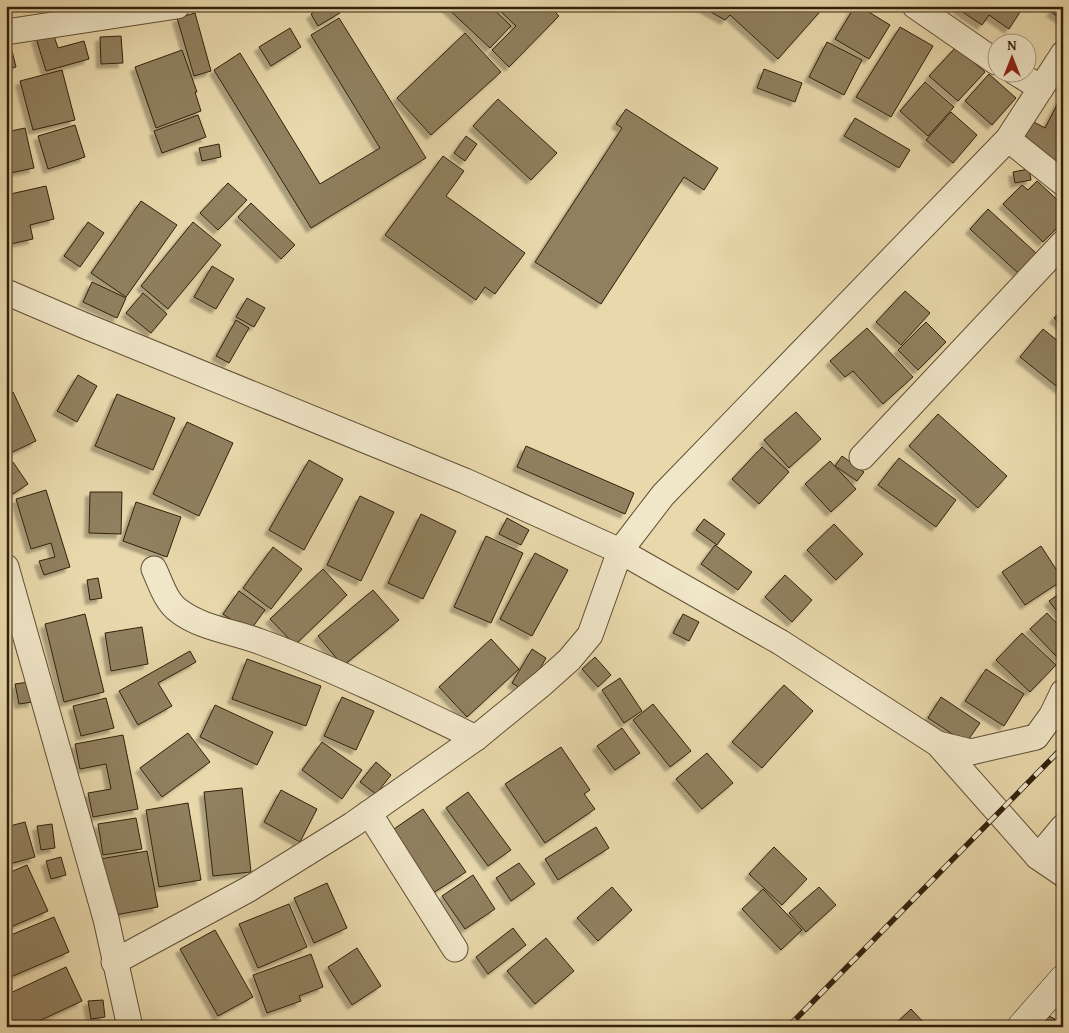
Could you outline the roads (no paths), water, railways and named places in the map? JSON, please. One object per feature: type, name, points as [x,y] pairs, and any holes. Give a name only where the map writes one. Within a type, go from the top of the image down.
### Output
[{"type":"street","points":[[6,32],[131,10],[176,6]]},
{"type":"street","points":[[914,6],[986,55]]},
{"type":"street","points":[[114,962],[250,889],[369,813],[476,738],[569,660],[590,635],[620,552],[663,495],[1008,139],[1063,54]]},
{"type":"street","points":[[1031,82],[1041,88]]},
{"type":"street","points":[[1008,139],[1063,183]]},
{"type":"street","points":[[862,457],[1063,244]]},
{"type":"street","points":[[6,292],[465,481],[620,552],[780,642],[938,744],[1038,858],[1063,874]]},
{"type":"street","points":[[6,567],[106,919],[114,962],[130,1027]]},
{"type":"street","points":[[154,570],[169,601],[179,611],[195,620],[270,646],[397,700],[476,738]]},
{"type":"street","points":[[938,744],[971,752],[1036,737],[1052,715],[1063,692]]},
{"type":"street","points":[[369,813],[455,949]]},
{"type":"street","points":[[1038,858],[1063,827]]},
{"type":"street","points":[[1021,1027],[1063,979]]},
{"type":"railway","points":[[788,1027],[1063,747]]}]
